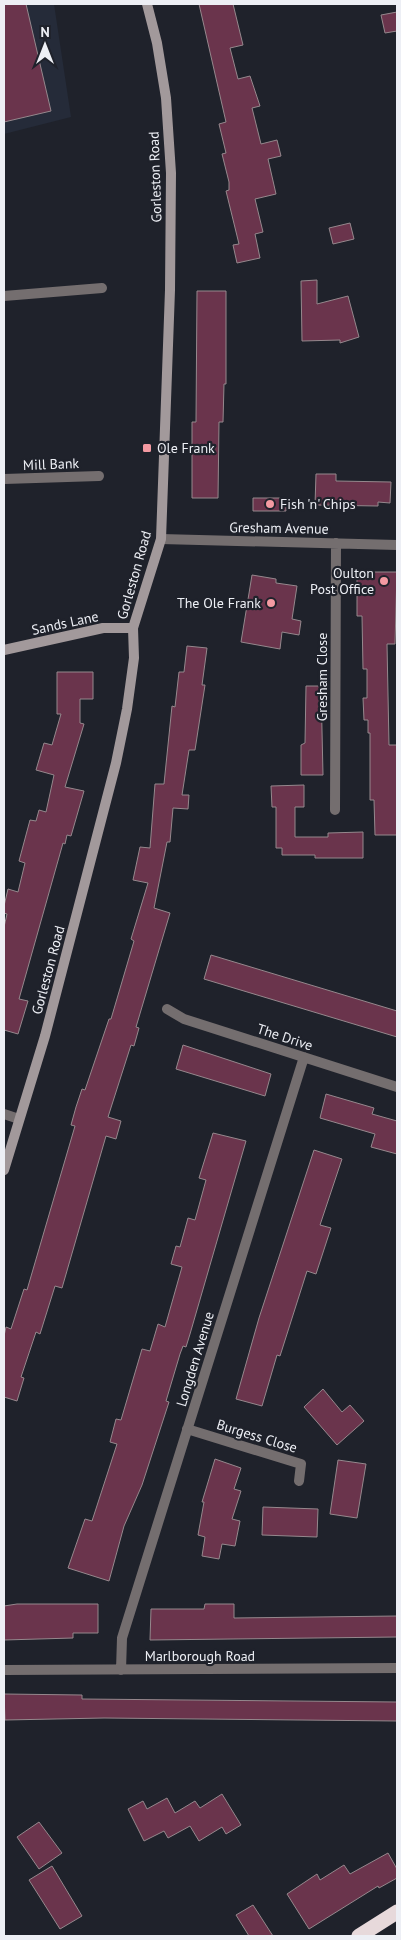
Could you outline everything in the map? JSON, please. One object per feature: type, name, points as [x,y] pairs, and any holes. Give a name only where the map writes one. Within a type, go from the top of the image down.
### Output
[{"type":"highway","points":[[359,1936],[396,1916]]},
{"type":"main road","name":"Gorleston Road","points":[[4,1170],[50,1019],[116,763],[127,709],[134,658],[133,628],[161,540],[170,290],[171,173],[166,98],[157,43],[147,4]]},
{"type":"main road","name":"Sands Lane","points":[[4,650],[104,628],[133,628]]},
{"type":"street","points":[[4,296],[102,288]]},
{"type":"street","name":"Mill Bank","points":[[4,479],[99,476]]},
{"type":"street","name":"Gresham Avenue","points":[[161,540],[397,545]]},
{"type":"street","name":"Gresham Close","points":[[335,810],[336,543]]},
{"type":"street","name":"The Drive","points":[[167,1008],[184,1019],[397,1087]]},
{"type":"street","name":"Longden Avenue","points":[[122,1670],[122,1638],[304,1057]]},
{"type":"street","points":[[4,1114],[19,1119]]},
{"type":"street","name":"Burgess Close","points":[[187,1429],[301,1464],[299,1481]]},
{"type":"street","name":"Marlborough Road","points":[[4,1670],[397,1668]]},
{"type":"shaded area","points":[[4,4],[54,4],[71,117],[4,134]]},
{"type":"building","points":[[4,4],[26,4],[51,111],[4,122]]},
{"type":"building","points":[[199,4],[233,4],[243,45],[230,48],[238,79],[250,76],[260,106],[252,108],[261,144],[277,140],[281,156],[268,159],[276,194],[255,199],[263,232],[255,234],[260,258],[237,263],[233,245],[239,244],[226,191],[229,190],[229,182],[222,154],[226,153],[219,124],[226,122]]},
{"type":"building","points":[[397,12],[397,31],[385,33],[381,15]]},
{"type":"building","points":[[350,223],[354,239],[333,244],[329,228]]},
{"type":"building","points":[[317,280],[317,304],[348,296],[359,337],[340,343],[340,340],[302,341],[301,281]]},
{"type":"building","points":[[197,291],[226,291],[226,384],[224,384],[223,422],[219,422],[218,498],[192,498],[192,422],[196,422]]},
{"type":"building","points":[[316,474],[336,474],[336,481],[391,482],[390,503],[378,502],[378,506],[315,505]]},
{"type":"building","name":"Fish 'n' Chips","points":[[253,498],[286,498],[286,511],[253,511]]},
{"type":"building","points":[[357,572],[397,572],[395,644],[387,644],[389,745],[397,745],[397,835],[375,835],[374,800],[370,800],[370,733],[368,733],[368,720],[364,720],[363,698],[367,698],[367,669],[363,669],[362,616],[357,616]]},
{"type":"building","name":"The Ole Frank","points":[[252,575],[276,579],[276,583],[297,586],[292,619],[301,621],[299,635],[282,632],[280,649],[241,642]]},
{"type":"building","points":[[187,646],[207,648],[202,685],[205,685],[195,750],[189,750],[182,795],[189,795],[188,809],[173,808],[170,842],[167,842],[154,908],[170,913],[136,1027],[139,1028],[134,1046],[131,1045],[108,1117],[121,1121],[116,1139],[106,1136],[62,1288],[55,1286],[40,1334],[36,1332],[21,1377],[24,1378],[17,1401],[4,1397],[4,1336],[6,1327],[11,1329],[24,1289],[27,1290],[75,1126],[71,1125],[76,1107],[82,1089],[85,1090],[109,1019],[111,1019],[134,941],[131,939],[148,883],[133,880],[140,847],[150,848],[155,784],[164,784],[172,706],[175,707],[179,672],[184,672]]},
{"type":"building","points":[[57,672],[93,672],[93,699],[80,699],[80,723],[84,724],[65,787],[84,791],[71,836],[67,835],[65,844],[63,843],[19,999],[28,1001],[18,1034],[4,1030],[4,927],[7,914],[4,913],[4,906],[8,889],[18,892],[25,863],[19,861],[30,820],[36,821],[39,810],[46,812],[54,775],[36,770],[44,743],[52,745],[61,714],[57,714]]},
{"type":"building","points":[[306,686],[321,686],[323,775],[301,775],[301,745],[305,743]]},
{"type":"building","points":[[304,785],[304,807],[295,807],[295,837],[328,837],[328,833],[363,832],[363,858],[315,858],[315,855],[282,855],[282,848],[276,848],[276,807],[272,807],[271,786]]},
{"type":"building","points":[[211,955],[397,1011],[397,1037],[204,979]]},
{"type":"building","points":[[183,1045],[271,1074],[265,1096],[176,1069]]},
{"type":"building","points":[[326,1094],[374,1108],[372,1114],[397,1121],[397,1154],[371,1147],[375,1134],[320,1118]]},
{"type":"building","points":[[213,1133],[246,1141],[186,1347],[183,1346],[180,1354],[166,1401],[169,1402],[142,1485],[124,1526],[109,1581],[68,1568],[85,1519],[92,1521],[117,1444],[110,1442],[116,1419],[121,1420],[142,1349],[150,1351],[158,1324],[165,1327],[182,1267],[171,1264],[176,1246],[180,1247],[188,1218],[195,1220],[206,1180],[199,1178]]},
{"type":"building","points":[[314,1150],[342,1159],[320,1225],[331,1228],[316,1274],[307,1271],[280,1356],[277,1355],[262,1406],[236,1399],[259,1318]]},
{"type":"building","points":[[323,1389],[342,1412],[350,1405],[364,1421],[337,1445],[304,1407]]},
{"type":"building","points":[[215,1459],[241,1468],[234,1489],[241,1491],[232,1519],[240,1521],[235,1546],[222,1544],[219,1559],[202,1556],[205,1537],[198,1535],[204,1502],[202,1502]]},
{"type":"building","points":[[338,1460],[366,1464],[357,1518],[330,1514]]},
{"type":"building","points":[[263,1507],[318,1509],[317,1537],[262,1535]]},
{"type":"building","points":[[17,1604],[98,1604],[98,1633],[73,1633],[73,1638],[4,1640],[4,1606]]},
{"type":"building","points":[[205,1604],[234,1604],[234,1618],[397,1616],[397,1637],[150,1640],[151,1609],[204,1609]]},
{"type":"building","points":[[4,1694],[82,1695],[82,1699],[397,1702],[397,1721],[104,1718],[5,1720]]},
{"type":"building","points":[[222,1794],[241,1825],[226,1834],[222,1827],[199,1841],[190,1826],[168,1838],[164,1831],[144,1841],[128,1809],[143,1801],[147,1809],[167,1798],[175,1813],[195,1801],[200,1808]]},
{"type":"building","points":[[39,1822],[62,1853],[39,1869],[17,1837]]},
{"type":"building","points":[[388,1853],[397,1869],[397,1878],[379,1888],[378,1886],[309,1929],[287,1894],[317,1874],[320,1880],[344,1865],[350,1874]]},
{"type":"building","points":[[52,1866],[82,1916],[60,1929],[29,1880]]},
{"type":"building","points":[[253,1905],[273,1936],[249,1936],[236,1915]]},
{"type":"place","name":"Ole Frank","points":[[147,448]]},
{"type":"place","name":"Fish 'n' Chips","points":[[270,504]]},
{"type":"place","name":"Oulton Post Office","points":[[384,581]]},
{"type":"place","name":"The Ole Frank","points":[[271,603]]}]
